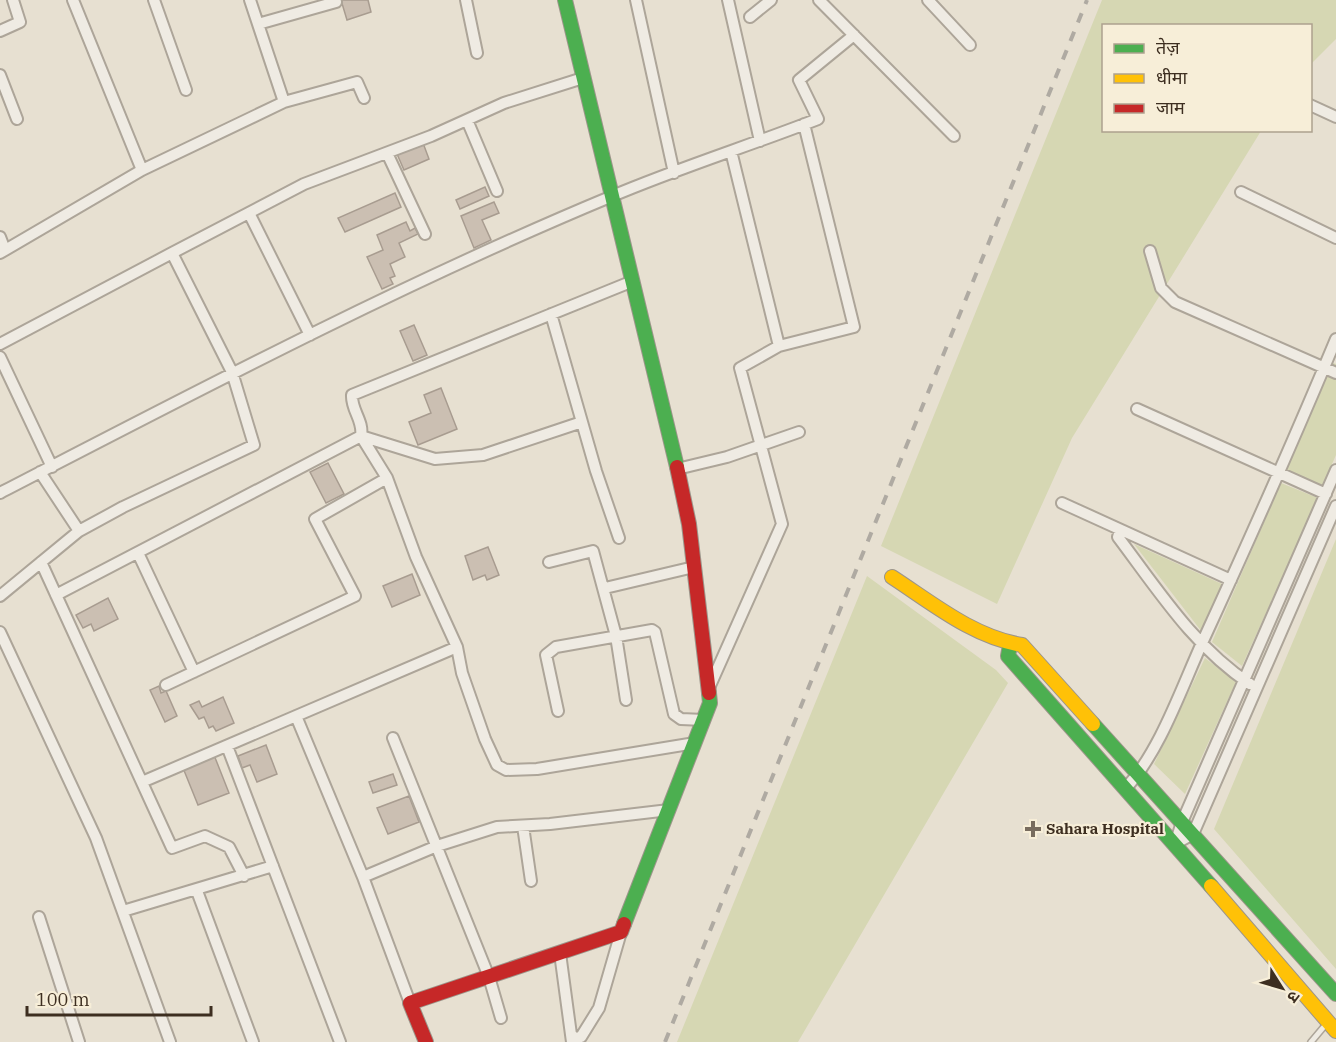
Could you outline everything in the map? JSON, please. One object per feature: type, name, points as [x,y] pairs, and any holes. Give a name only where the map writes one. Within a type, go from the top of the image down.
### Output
[{"type":"street","points":[[0,31],[20,22],[13,0]]},
{"type":"street","points":[[73,0],[142,171]]},
{"type":"street","points":[[154,0],[186,90]]},
{"type":"street","points":[[250,0],[284,102]]},
{"type":"street","points":[[466,0],[477,53]]},
{"type":"street","points":[[560,953],[573,1040],[581,1037],[599,1008],[621,932],[711,703],[689,524],[565,0]]},
{"type":"street","points":[[636,0],[674,173]]},
{"type":"street","points":[[729,0],[760,141]]},
{"type":"street","points":[[750,17],[771,0]]},
{"type":"street","points":[[819,0],[954,136]]},
{"type":"street","points":[[928,0],[970,45]]},
{"type":"street","points":[[258,24],[336,2]]},
{"type":"street","points":[[0,493],[232,372],[479,254],[612,196],[818,119],[800,80],[854,35]]},
{"type":"street","points":[[0,75],[17,119]]},
{"type":"street","points":[[0,344],[304,184],[387,153],[504,103],[583,78]]},
{"type":"street","points":[[0,237],[3,252],[142,171],[284,102],[357,82],[364,98]]},
{"type":"street","points":[[1312,105],[1336,117]]},
{"type":"street","points":[[467,120],[497,191]]},
{"type":"street","points":[[709,688],[782,524],[740,368],[779,346],[854,327],[804,124]]},
{"type":"street","points":[[731,152],[779,346]]},
{"type":"street","points":[[387,153],[425,234]]},
{"type":"street","points":[[1241,192],[1336,238]]},
{"type":"street","points":[[249,213],[310,335]]},
{"type":"street","points":[[1150,251],[1161,288],[1175,302],[1336,373]]},
{"type":"street","points":[[0,596],[79,531],[123,507],[254,445],[232,372],[172,253]]},
{"type":"street","points":[[633,281],[352,395],[362,426],[361,436],[387,478],[416,557],[457,647],[462,673],[485,739],[497,765],[506,770],[537,769],[695,743]]},
{"type":"street","points":[[551,314],[596,471],[619,538]]},
{"type":"street","points":[[1126,788],[1138,774],[1201,645],[1280,473],[1336,339]]},
{"type":"street","points":[[0,357],[52,467]]},
{"type":"street","points":[[1137,409],[1326,494]]},
{"type":"street","points":[[56,595],[361,436],[435,459],[483,455],[582,422]]},
{"type":"street","points":[[677,469],[727,457],[799,432]]},
{"type":"street","points":[[1175,844],[1182,822],[1336,470]]},
{"type":"street","points":[[40,472],[79,531]]},
{"type":"street","points":[[166,685],[355,596],[315,519],[387,478]]},
{"type":"street","points":[[1062,503],[1231,580]]},
{"type":"street","points":[[1175,844],[1193,834],[1336,506]]},
{"type":"street","points":[[1120,530],[1118,537],[1201,645],[1257,688]]},
{"type":"street","points":[[549,562],[593,552],[605,588],[616,636],[626,700]]},
{"type":"street","points":[[138,553],[194,672]]},
{"type":"street","points":[[41,562],[172,848],[205,836],[229,847],[244,876]]},
{"type":"street","points":[[605,588],[694,567]]},
{"type":"street","points":[[892,577],[959,619],[1010,645],[1022,645],[1336,994]]},
{"type":"street","points":[[558,711],[546,655],[556,647],[652,630],[655,632],[674,714],[681,719],[704,720]]},
{"type":"street","points":[[0,632],[96,838],[171,1042]]},
{"type":"street","points":[[1010,645],[1008,656],[1126,788],[1332,1026]]},
{"type":"street","points":[[142,782],[457,647]]},
{"type":"street","points":[[296,716],[363,877],[426,1042]]},
{"type":"street","points":[[393,738],[489,976],[501,1018]]},
{"type":"street","points":[[227,746],[340,1042]]},
{"type":"street","points":[[363,877],[437,846],[497,827],[669,810]]},
{"type":"street","points":[[524,826],[531,881]]},
{"type":"street","points":[[123,911],[197,891],[273,866]]},
{"type":"street","points":[[197,891],[253,1042]]},
{"type":"street","points":[[39,917],[79,1042]]},
{"type":"street","points":[[410,1003],[621,932]]},
{"type":"lane","points":[[1311,1042],[1332,1026]]},
{"type":"green space","points":[[1102,0],[1336,0],[1336,39],[1312,63],[1312,24],[1102,24],[1102,132],[1260,132],[1072,438],[997,604],[881,546]]},
{"type":"green space","points":[[1333,363],[1336,364],[1336,455],[1322,487],[1286,471]]},
{"type":"green space","points":[[1281,483],[1318,498],[1242,666],[1212,642]]},
{"type":"green space","points":[[1336,539],[1336,969],[1214,829]]},
{"type":"green space","points":[[1134,544],[1222,584],[1202,632]]},
{"type":"green space","points":[[867,576],[996,670],[1008,683],[798,1042],[677,1042]]},
{"type":"green space","points":[[1205,658],[1236,682],[1185,794],[1154,764]]},
{"type":"building","points":[[341,0],[368,0],[371,12],[347,20]]},
{"type":"building","points":[[423,143],[429,159],[404,170],[397,154]]},
{"type":"building","points":[[485,187],[489,196],[460,209],[456,200]]},
{"type":"building","points":[[395,193],[401,207],[345,232],[338,218]]},
{"type":"building","points":[[494,202],[499,213],[482,220],[491,240],[474,248],[461,216]]},
{"type":"building","points":[[406,222],[410,231],[415,228],[418,234],[399,243],[405,257],[390,264],[395,276],[390,278],[393,284],[382,289],[367,257],[383,250],[377,235]]},
{"type":"building","points":[[414,325],[427,355],[413,361],[400,331]]},
{"type":"building","points":[[441,388],[457,429],[418,445],[409,422],[431,413],[424,395]]},
{"type":"building","points":[[328,463],[344,494],[326,503],[310,472]]},
{"type":"building","points":[[488,547],[499,575],[487,580],[485,575],[473,580],[465,556]]},
{"type":"building","points":[[412,574],[420,595],[392,607],[383,586]]},
{"type":"building","points":[[108,598],[118,619],[94,631],[91,624],[83,628],[76,615]]},
{"type":"building","points":[[159,686],[161,693],[166,691],[177,716],[165,722],[150,690]]},
{"type":"building","points":[[223,697],[234,723],[216,731],[213,726],[209,728],[204,717],[199,719],[190,705],[199,701],[202,707]]},
{"type":"building","points":[[266,745],[277,774],[257,782],[250,765],[242,768],[238,756]]},
{"type":"building","points":[[214,755],[229,793],[198,805],[183,768]]},
{"type":"building","points":[[393,774],[397,785],[373,793],[369,782]]},
{"type":"building","points":[[409,796],[419,822],[388,834],[377,808]]},
{"type":"railway","points":[[665,1042],[1087,0]]},
{"type":"traffic: fast","points":[[565,0],[677,467]]},
{"type":"traffic: fast","points":[[1010,645],[1008,656],[1211,886]]},
{"type":"traffic: fast","points":[[624,924],[710,703],[709,693]]},
{"type":"traffic: fast","points":[[1093,724],[1336,994]]},
{"type":"traffic: slow","points":[[892,577],[970,627],[1004,641],[1022,645],[1093,724]]},
{"type":"traffic: slow","points":[[1211,886],[1336,1031]]},
{"type":"traffic: jam","points":[[677,467],[689,524],[709,693]]},
{"type":"traffic: jam","points":[[426,1042],[410,1003],[621,932],[624,924]]},
{"type":"place","name":"Sahara Hospital","points":[[1033,829]]}]
